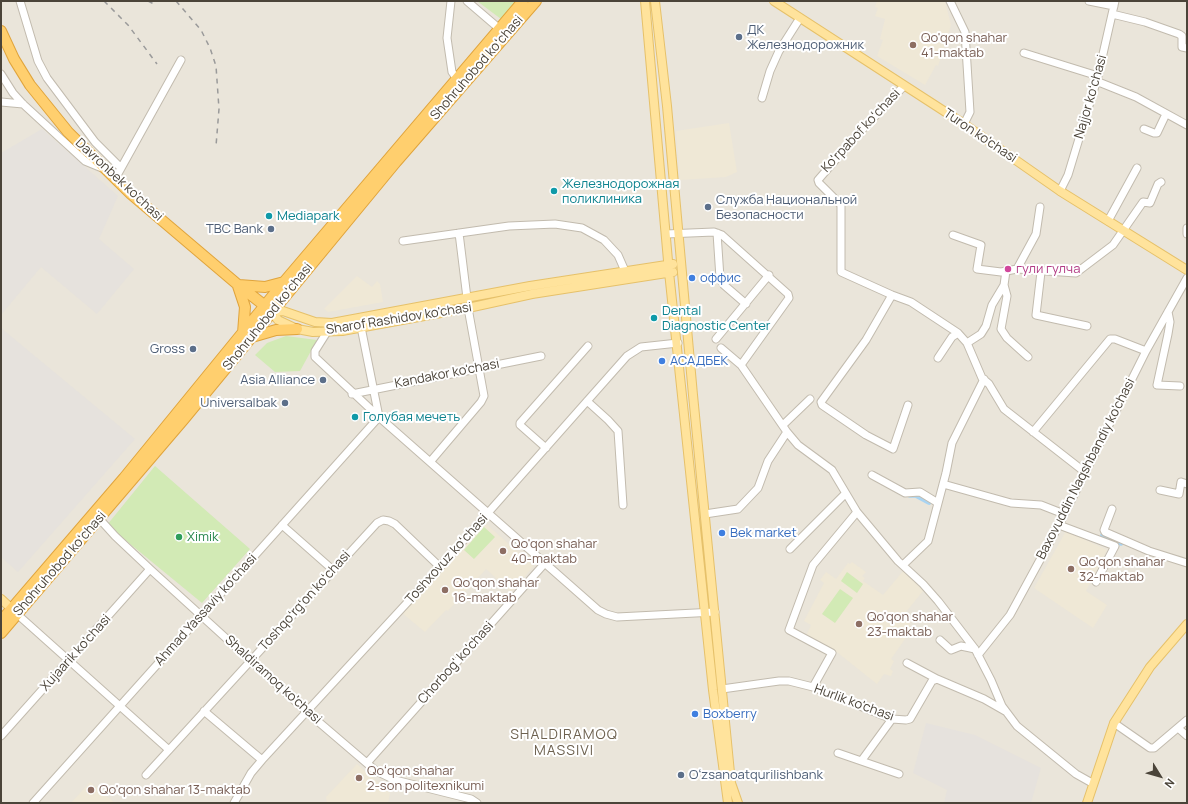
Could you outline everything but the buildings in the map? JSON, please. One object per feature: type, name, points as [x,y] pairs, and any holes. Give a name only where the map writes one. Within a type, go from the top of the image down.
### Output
[{"type":"highway","name":"Shohruhobod koʻchasi","points":[[1,633],[14,611],[97,516],[268,309],[396,162],[502,31],[523,1]]},
{"type":"highway","name":"Shohruhobod koʻchasi","points":[[268,309],[284,282],[457,79],[502,31],[536,1]]},
{"type":"highway","name":"Davronbek ko'chasi","points":[[1,31],[19,68],[38,97],[68,132],[115,179],[268,309]]},
{"type":"highway","points":[[284,282],[254,287],[237,284],[245,307],[248,335],[276,330],[297,329]]},
{"type":"highway","name":"Shohruhobod koʻchasi","points":[[1,621],[14,611]]},
{"type":"main road","points":[[645,1],[668,268],[678,343],[713,690],[728,803]]},
{"type":"main road","points":[[655,1],[731,783],[738,803]]},
{"type":"main road","name":"Turon ko'chasi","points":[[774,1],[964,124],[1060,191],[1187,270]]},
{"type":"main road","name":"Sharof Rashidov ko'chasi","points":[[268,309],[283,311],[315,322],[332,322],[625,271],[681,267]]},
{"type":"main road","name":"Sharof Rashidov ko'chasi","points":[[268,309],[278,320],[297,329],[313,332],[327,332],[361,328],[422,317],[668,268]]},
{"type":"main road","points":[[421,307],[422,317]]},
{"type":"main road","points":[[1,599],[14,611]]},
{"type":"main road","points":[[1088,803],[1092,783],[1114,723],[1150,668],[1187,624]]},
{"type":"street","points":[[20,1],[38,61],[47,78],[95,142],[121,168]]},
{"type":"street","points":[[451,1],[448,38],[452,72],[457,79]]},
{"type":"street","points":[[467,1],[502,31]]},
{"type":"street","points":[[950,1],[965,32],[970,112],[964,124]]},
{"type":"street","points":[[1089,1],[1114,4]]},
{"type":"street","name":"Najjor koʻchasi","points":[[1060,191],[1068,175],[1097,78],[1114,4]]},
{"type":"street","points":[[1112,14],[1144,22],[1179,34],[1182,36],[1182,47],[1187,48]]},
{"type":"street","points":[[762,98],[770,71],[779,51],[800,18]]},
{"type":"street","points":[[1024,53],[1097,78],[1136,97],[1187,125]]},
{"type":"street","points":[[115,179],[181,60]]},
{"type":"street","points":[[1,74],[13,93],[23,104],[85,161],[104,168]]},
{"type":"street","name":"Ko'rpabof koʻchasi","points":[[904,86],[853,139],[818,180],[818,183],[842,205],[841,272],[911,302],[958,333],[967,343],[984,379],[1004,409],[1086,473]]},
{"type":"street","points":[[1,102],[23,104]]},
{"type":"street","points":[[1144,129],[1154,134],[1157,133],[1166,114]]},
{"type":"street","points":[[1108,221],[1137,168]]},
{"type":"street","points":[[953,235],[981,246],[977,269],[1079,272],[1110,248],[1124,231],[1143,202],[1150,203],[1158,184],[1161,182]]},
{"type":"street","points":[[1017,269],[1036,234],[1040,207]]},
{"type":"street","points":[[403,241],[509,226],[556,224],[582,228],[604,240],[618,255],[625,271]]},
{"type":"street","points":[[1187,228],[1187,234]]},
{"type":"street","points":[[666,234],[717,232],[769,275],[788,294],[789,298],[741,365]]},
{"type":"street","points":[[717,232],[720,278],[724,285],[746,304]]},
{"type":"street","points":[[459,233],[467,298]]},
{"type":"street","points":[[967,343],[980,334],[986,326],[992,305],[1004,285],[1006,271]]},
{"type":"street","points":[[1041,272],[1036,315],[1087,326]]},
{"type":"street","points":[[716,339],[769,275]]},
{"type":"street","name":"Baxovuddin Naqshbandiy ko'chasi","points":[[976,652],[1010,615],[1086,473],[1146,351],[1187,278]]},
{"type":"street","points":[[1004,285],[1007,296],[1001,329],[1007,338],[1028,357]]},
{"type":"street","points":[[892,295],[866,340],[821,402],[822,405],[866,435],[893,449],[908,405]]},
{"type":"street","points":[[430,462],[483,399],[468,308]]},
{"type":"street","points":[[1168,312],[1170,322],[1157,385],[1180,386]]},
{"type":"street","points":[[361,328],[379,417]]},
{"type":"street","points":[[327,332],[315,352],[315,357],[352,394],[489,512],[598,610],[617,617],[715,612]]},
{"type":"street","points":[[938,358],[952,337],[958,333]]},
{"type":"street","points":[[1033,432],[1110,339],[1115,339],[1146,351]]},
{"type":"street","name":"Toshxovuz koʻchasi","points":[[234,803],[251,773],[262,760],[440,567],[627,356],[641,347],[678,343]]},
{"type":"street","points":[[546,448],[519,424],[588,346]]},
{"type":"street","points":[[721,348],[741,365],[798,445],[832,470],[857,512],[903,565],[938,601],[976,652],[1005,711],[1016,726],[1076,774],[1092,783]]},
{"type":"street","name":"Kandakor ko'chasi","points":[[352,394],[373,388],[541,356]]},
{"type":"street","points":[[903,565],[928,541],[952,443],[984,379]]},
{"type":"street","points":[[783,425],[810,399]]},
{"type":"street","points":[[587,401],[618,431],[623,505]]},
{"type":"street","name":"Ahmad Yassaviy ko'chasi","points":[[32,803],[119,705],[202,616],[379,417]]},
{"type":"street","points":[[705,514],[738,509],[758,488],[768,461],[788,432]]},
{"type":"street","points":[[872,475],[905,493],[920,492],[938,503]]},
{"type":"street","points":[[1160,490],[1178,494],[1181,482],[1187,484]]},
{"type":"street","points":[[943,484],[1011,503],[1041,505],[1064,514]]},
{"type":"street","points":[[790,550],[845,494]]},
{"type":"street","points":[[1112,509],[1104,530],[1105,532],[1149,550],[1187,563]]},
{"type":"street","points":[[813,687],[832,653],[789,630],[813,565],[857,512]]},
{"type":"street","name":"Shaldiramoq ko'chasi","points":[[97,516],[115,536],[150,569],[307,712],[376,771],[395,780],[471,799],[476,803]]},
{"type":"street","name":"Toshqoʻrgʻon koʻchasi","points":[[146,775],[377,523],[382,520],[395,524],[440,567]]},
{"type":"street","points":[[282,525],[333,570]]},
{"type":"street","points":[[1059,525],[1115,546],[1096,582]]},
{"type":"street","name":"Chorbog' ko'chasi","points":[[367,763],[545,563]]},
{"type":"street","name":"Xujaarik ko'chasi","points":[[1,736],[150,569]]},
{"type":"street","points":[[14,611],[169,750]]},
{"type":"street","points":[[940,640],[951,650],[961,646],[976,652]]},
{"type":"street","points":[[907,663],[937,679],[984,699],[1005,711]]},
{"type":"street","name":"Hurlik ko'chasi","points":[[722,689],[789,681],[813,687],[892,719],[910,719],[932,681],[937,679]]},
{"type":"street","points":[[204,711],[262,760]]},
{"type":"street","points":[[862,760],[892,719]]},
{"type":"street","points":[[1114,723],[1150,748],[1154,748],[1187,720]]},
{"type":"street","points":[[1178,728],[1187,736]]},
{"type":"street","points":[[838,753],[899,774]]},
{"type":"shaded area","points":[[1,1],[1187,1],[1187,803],[1,803]]},
{"type":"shaded area","name":"Qo'qon shahar 41-maktab","points":[[877,1],[945,1],[951,25],[938,66],[936,65],[925,85],[877,56],[883,40],[880,39],[885,19],[875,16],[878,8],[875,7]]},
{"type":"shaded area","points":[[729,123],[737,172],[726,177],[680,180],[676,131]]},
{"type":"shaded area","points":[[42,129],[118,196],[99,239],[134,269],[97,314],[41,267],[1,315],[1,153]]},
{"type":"shaded area","points":[[357,276],[372,287],[377,281],[380,284],[383,302],[328,312],[324,309]]},
{"type":"shaded area","points":[[1,328],[135,439],[18,572],[1,557]]},
{"type":"shaded area","name":"Qo'qon shahar 16-maktab","points":[[485,523],[534,566],[511,592],[486,569],[448,611],[446,610],[425,632],[402,613]]},
{"type":"shaded area","name":"Qo'qon shahar 32-maktab","points":[[1066,531],[1107,550],[1086,591],[1107,605],[1093,628],[1034,588]]},
{"type":"shaded area","name":"Qo'qon shahar 23-maktab","points":[[852,562],[866,572],[862,576],[865,578],[863,581],[883,595],[904,570],[923,591],[902,617],[911,623],[909,625],[912,629],[891,659],[894,661],[890,669],[893,671],[891,676],[884,674],[877,684],[838,653],[806,636],[811,625],[804,621],[824,583],[820,580],[826,572],[836,579],[848,563],[850,564]]},
{"type":"shaded area","points":[[926,723],[975,735],[1041,768],[1031,803],[944,803],[947,790],[913,773]]},
{"type":"shaded area","name":"Qoʻqon shahar 2-son politexnikumi","points":[[357,764],[390,793],[388,803],[327,803],[326,797]]},
{"type":"shaded area","name":"Qo'qon shahar 13-maktab","points":[[90,782],[109,798],[115,803],[71,803]]},
{"type":"green space","points":[[477,1],[516,1],[501,19]]},
{"type":"green space","points":[[286,336],[317,340],[300,371],[275,372],[255,355],[267,343]]},
{"type":"green space","name":"Ximik","points":[[155,466],[250,549],[202,603],[107,525]]},
{"type":"green space","points":[[484,527],[495,537],[474,559],[464,550]]},
{"type":"green space","points":[[847,572],[863,584],[857,593],[841,581]]},
{"type":"green space","points":[[840,589],[853,598],[835,623],[822,614]]},
{"type":"waterway","points":[[910,495],[916,495],[929,502]]},
{"type":"waterway","points":[[1103,535],[1121,543]]},
{"type":"railway","points":[[104,1],[128,25],[157,64]]},
{"type":"railway","points":[[148,1],[156,5]]},
{"type":"railway","points":[[176,1],[201,30],[210,48],[216,66],[219,109],[216,146]]},
{"type":"place","name":"ДК Железнодорожник","points":[[739,37]]},
{"type":"place","name":"Qo'qon shahar 41-maktab","points":[[913,45]]},
{"type":"place","name":"Железнодорожная поликлиника","points":[[554,191]]},
{"type":"place","name":"Служба Национальной Безопасности","points":[[708,207]]},
{"type":"place","name":"Mediapark","points":[[269,216]]},
{"type":"place","name":"TBC Bank","points":[[271,229]]},
{"type":"place","name":"гули гулча","points":[[1008,269]]},
{"type":"place","name":"оффис","points":[[692,278]]},
{"type":"place","name":"Dental Diagnostic Center","points":[[654,318]]},
{"type":"place","name":"Gross","points":[[193,349]]},
{"type":"place","name":"АСАДБЕК","points":[[662,361]]},
{"type":"place","name":"Asia Alliance","points":[[323,380]]},
{"type":"place","name":"Universalbak","points":[[285,403]]},
{"type":"place","name":"Голубая мечеть","points":[[355,417]]},
{"type":"place","name":"Bek market","points":[[722,533]]},
{"type":"place","name":"Ximik","points":[[179,537]]},
{"type":"place","name":"Qo'qon shahar 40-maktab","points":[[503,551]]},
{"type":"place","name":"Qo'qon shahar 32-maktab","points":[[1071,569]]},
{"type":"place","name":"Qo'qon shahar 16-maktab","points":[[445,590]]},
{"type":"place","name":"Qo'qon shahar 23-maktab","points":[[859,624]]},
{"type":"place","name":"Boxberry","points":[[695,714]]},
{"type":"place","name":"Oʻzsanoatqurilishbank","points":[[681,775]]},
{"type":"place","name":"Qoʻqon shahar 2-son politexnikumi","points":[[359,778]]},
{"type":"place","name":"Qo'qon shahar 13-maktab","points":[[91,790]]},
{"type":"district","name":"SHALDIRAMOQ MASSIVI","points":[[564,744]]}]
